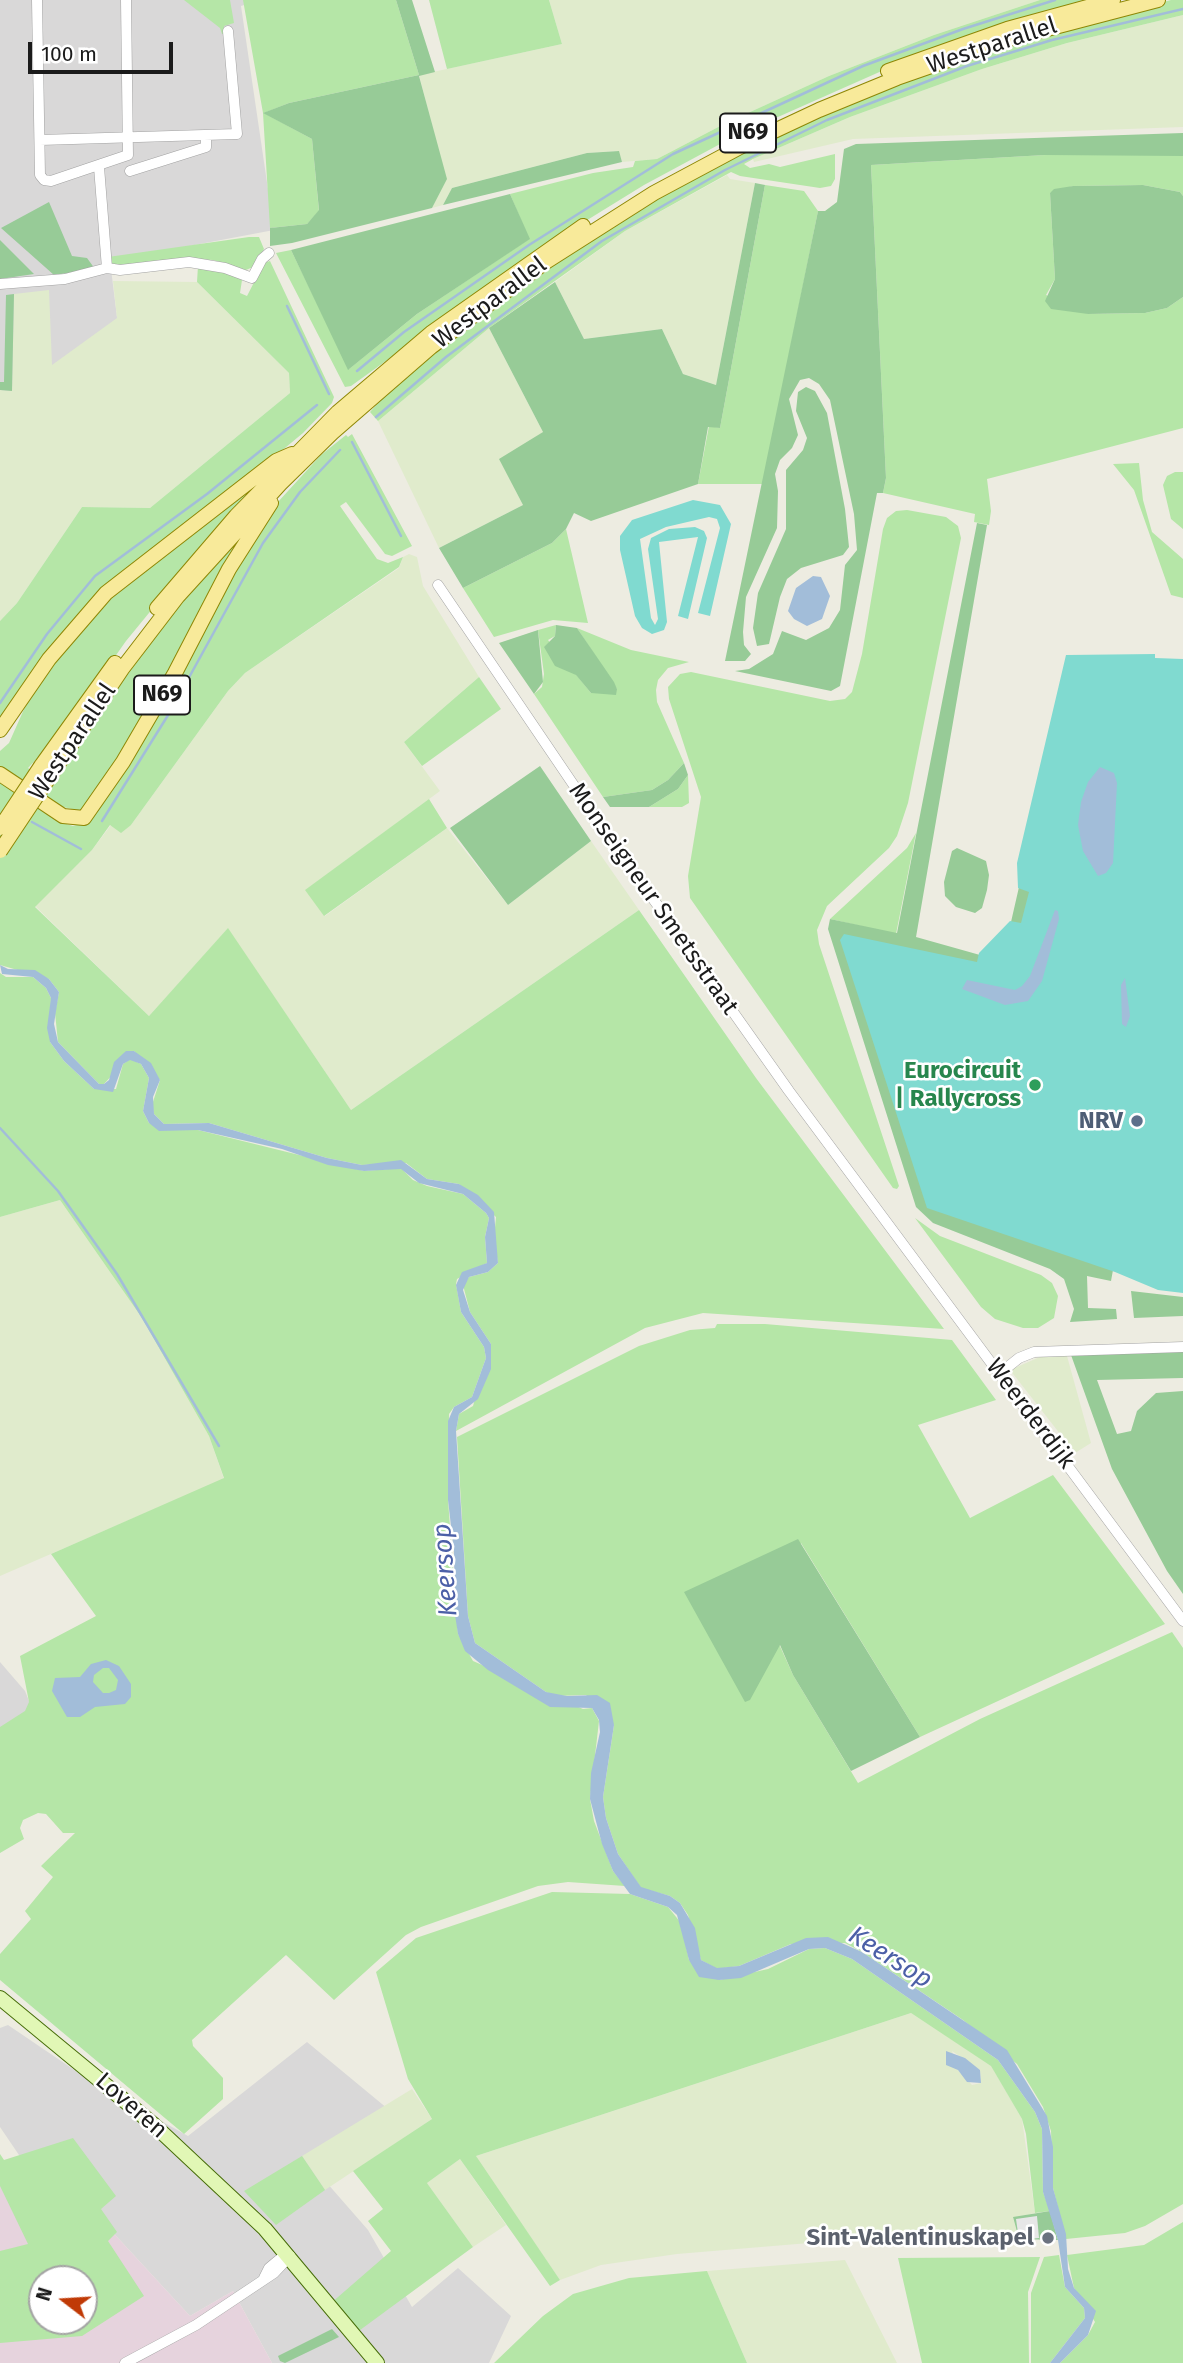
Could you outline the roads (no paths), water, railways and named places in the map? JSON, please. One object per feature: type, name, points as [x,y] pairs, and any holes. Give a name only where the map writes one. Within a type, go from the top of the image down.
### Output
[{"type":"main road","name":"Westparallel","points":[[0,828],[178,596],[349,411],[431,333],[540,253],[646,187],[736,138],[816,101],[937,52],[1007,29],[1113,0]]},
{"type":"main road","name":"Westparallel","points":[[0,850],[47,769],[171,590],[236,516],[300,450],[468,318],[544,263],[634,205],[740,147],[819,110],[1009,38],[1158,0]]},
{"type":"main road","name":"N69","points":[[0,730],[49,659],[106,593],[276,461],[300,450]]},
{"type":"main road","name":"N69","points":[[0,774],[56,812],[69,818],[84,818],[148,720],[225,576],[280,484]]},
{"type":"street","points":[[37,0],[40,175],[44,180],[51,181],[128,155],[127,0]]},
{"type":"street","points":[[40,140],[237,134],[228,31]]},
{"type":"street","points":[[130,171],[206,147],[206,137]]},
{"type":"street","points":[[99,167],[107,268]]},
{"type":"street","points":[[0,284],[65,279],[107,268],[120,270],[189,262],[225,268],[252,278],[262,259],[269,253]]},
{"type":"street","name":"Monseigneur Smetsstraat","points":[[439,585],[620,853],[874,1209]]},
{"type":"street","name":"Weerderdijk","points":[[874,1209],[1183,1621]]},
{"type":"street","points":[[999,1374],[1019,1358],[1034,1352],[1183,1347]]},
{"type":"street","name":"Loveren","points":[[0,1998],[155,2125],[265,2229],[286,2259],[377,2363]]},
{"type":"street","points":[[125,2363],[196,2325],[263,2278],[269,2268],[286,2259]]},
{"type":"waterway","points":[[357,371],[404,332],[529,245],[673,154],[863,66],[963,29],[1055,0]]},
{"type":"waterway","points":[[376,417],[446,357],[602,241],[725,170],[827,120],[967,66],[1052,40],[1183,9]]},
{"type":"waterway","points":[[287,306],[329,394]]},
{"type":"waterway","points":[[0,703],[47,634],[95,576],[207,494],[317,405]]},
{"type":"waterway","points":[[352,442],[401,536]]},
{"type":"waterway","points":[[102,821],[170,712],[263,543],[300,492],[340,450]]},
{"type":"waterway","points":[[32,822],[81,849]]},
{"type":"waterway","points":[[0,1128],[58,1191],[117,1274],[219,1446]]},
{"type":"place","name":"Eurocircuit | Rallycross","points":[[1035,1085]]},
{"type":"place","name":"NRV","points":[[1137,1121]]},
{"type":"place","name":"Sint-Valentinuskapel","points":[[1048,2238]]},
{"type":"water label","name":"Keersop","points":[[446,1570]]},
{"type":"water label","name":"Keersop","points":[[890,1958]]}]
